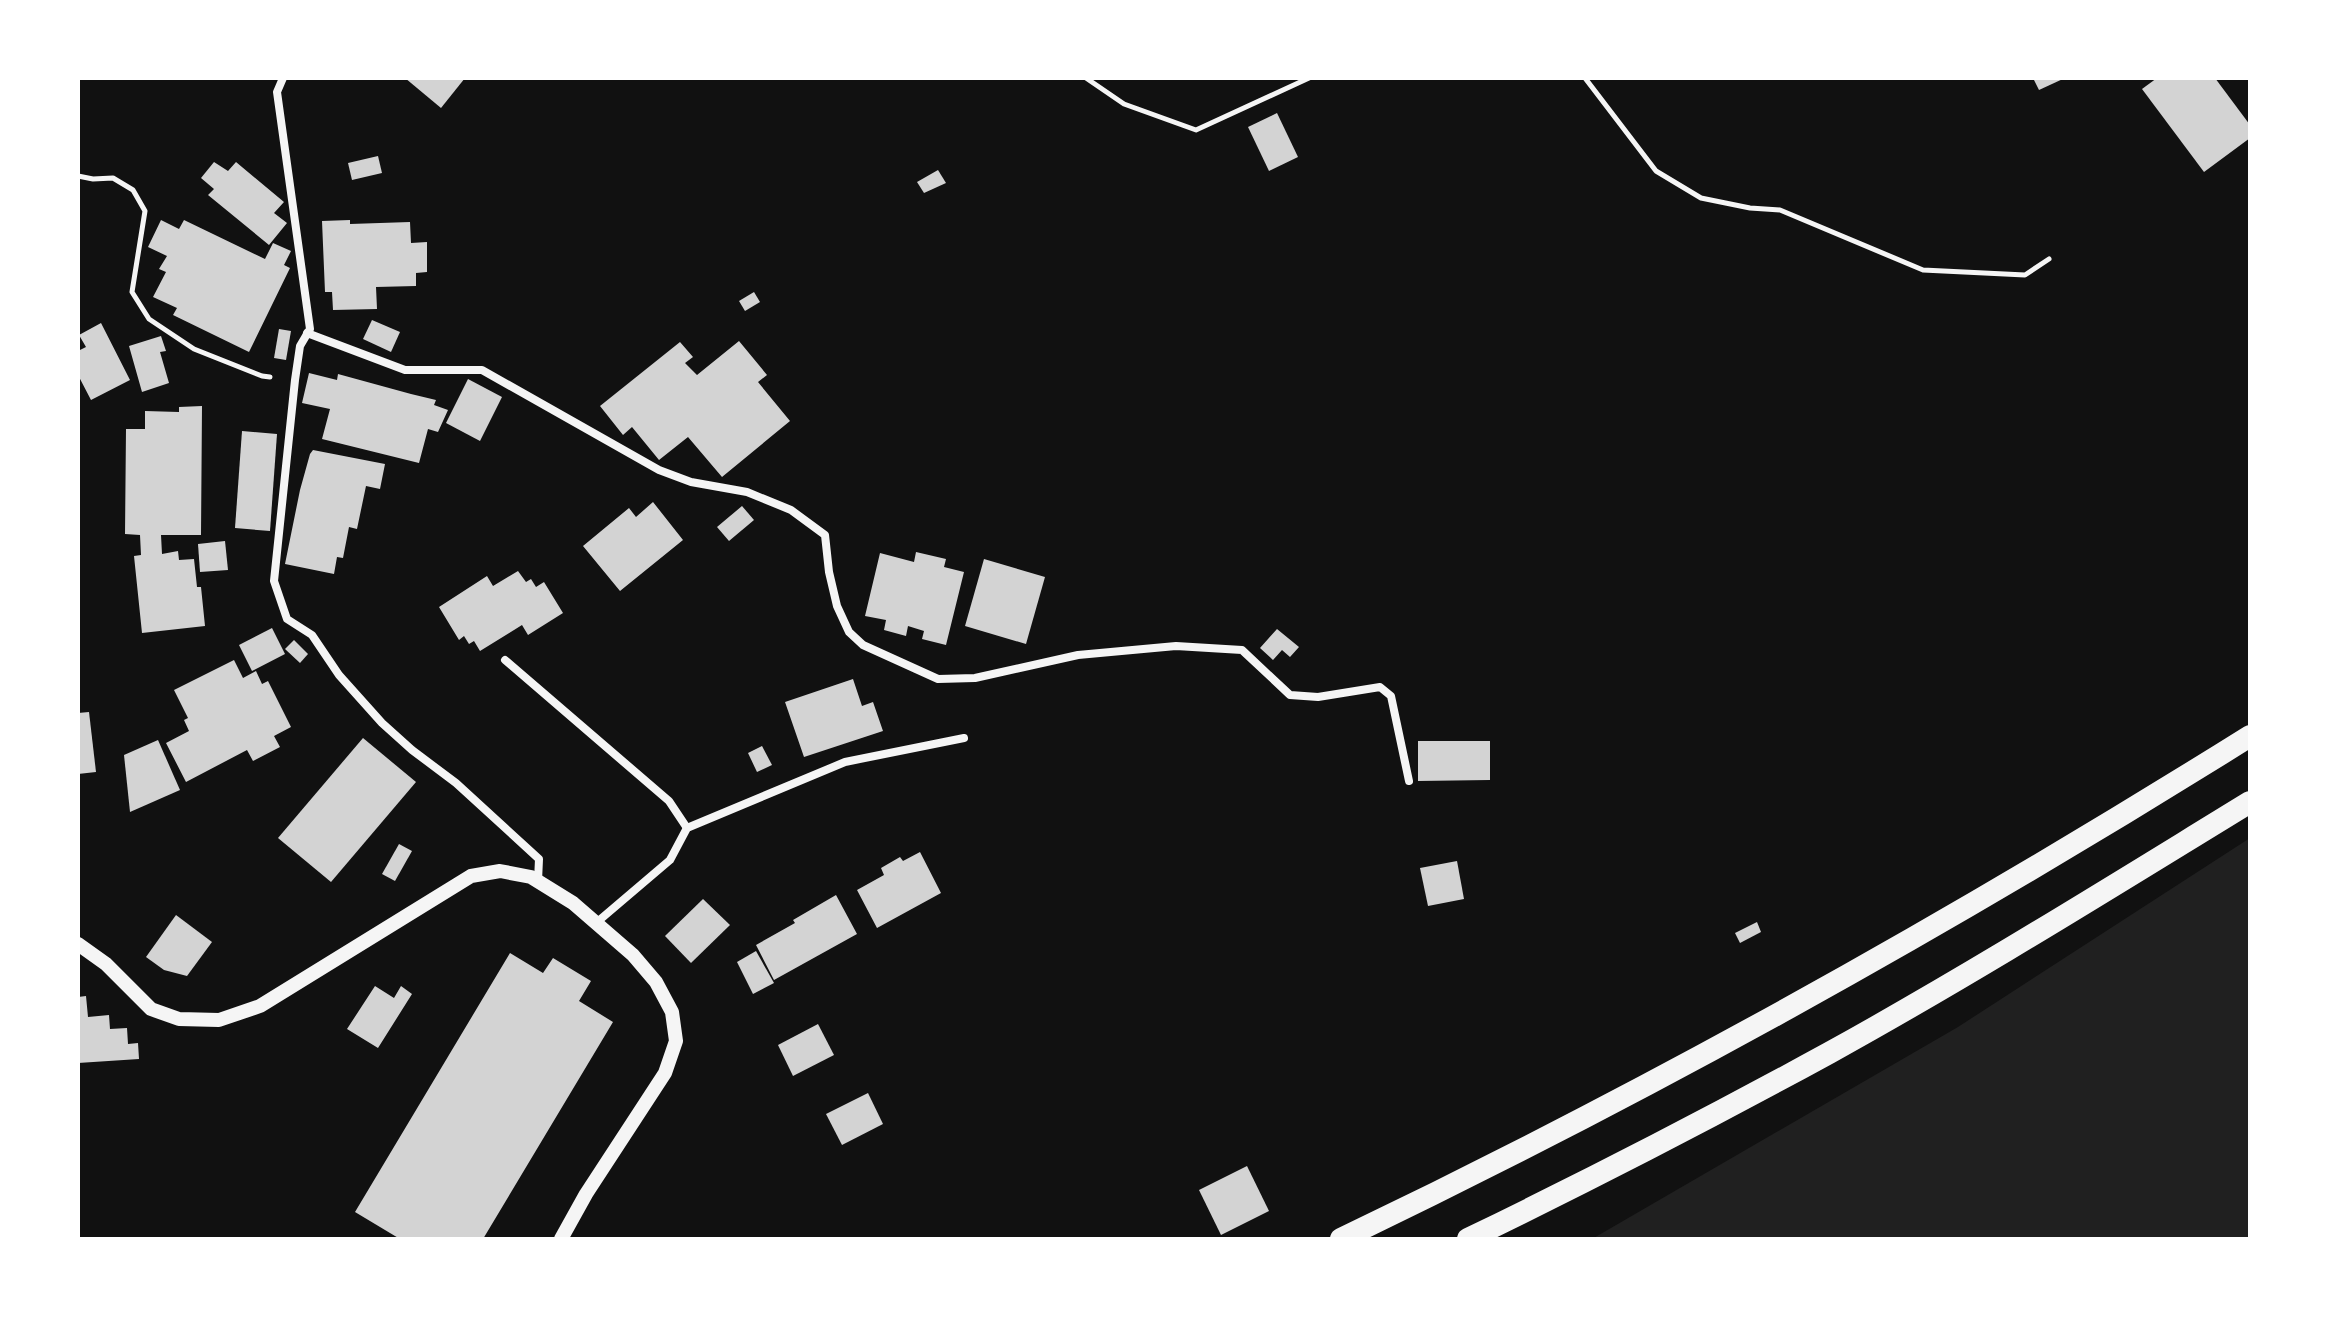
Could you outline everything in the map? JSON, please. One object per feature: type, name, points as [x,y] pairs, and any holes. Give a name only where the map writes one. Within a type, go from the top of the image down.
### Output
[{"type":"highway","points":[[1341,1239],[1560,1132],[1875,961],[2123,815],[2250,736]]},
{"type":"highway","points":[[1468,1239],[1626,1162],[1830,1052],[2028,938],[2250,802]]},
{"type":"street","points":[[283,78],[277,92],[310,329],[300,346],[295,380],[274,581],[287,619],[312,635],[339,675],[382,723],[456,783],[539,859],[538,881]]},
{"type":"street","points":[[307,333],[405,370],[482,370],[659,470],[691,482],[747,492],[791,510],[825,535],[837,606],[849,632],[863,645],[938,679],[975,678],[1092,653],[1176,646],[1242,650],[1290,695],[1318,697],[1380,687],[1391,696],[1409,781]]},
{"type":"street","points":[[505,660],[669,801],[687,828]]},
{"type":"street","points":[[596,923],[670,860],[687,828],[845,762],[964,738]]},
{"type":"street","points":[[78,944],[106,964],[151,1009],[179,1019],[219,1020],[260,1006],[471,876],[500,871],[538,881],[573,903],[633,955],[656,982],[672,1012],[676,1041],[665,1073],[586,1194],[561,1239]]},
{"type":"path","points":[[1086,78],[1124,104],[1196,130],[1309,78]]},
{"type":"path","points":[[1585,78],[1656,171],[1701,198],[1750,208],[1780,210],[1923,270],[2025,275],[2049,259]]},
{"type":"path","points":[[78,176],[113,178],[133,190],[145,211],[132,292],[149,319],[194,349],[262,376],[295,380]]},
{"type":"shaded area","points":[[2250,838],[2250,1239],[1592,1239],[1958,1027]]},
{"type":"building","points":[[405,78],[465,78],[441,108]]},
{"type":"building","points":[[2033,78],[2065,78],[2039,90]]},
{"type":"building","points":[[2157,78],[2215,78],[2250,125],[2250,138],[2204,172],[2142,89]]},
{"type":"building","points":[[1277,113],[1298,157],[1269,171],[1248,127]]},
{"type":"building","points":[[378,156],[382,173],[352,180],[348,163]]},
{"type":"building","points":[[214,162],[228,171],[236,162],[284,202],[274,213],[287,223],[269,245],[208,195],[214,189],[201,178]]},
{"type":"building","points":[[938,170],[946,183],[924,193],[917,182]]},
{"type":"building","points":[[161,220],[179,229],[184,220],[265,259],[273,243],[291,251],[284,265],[290,268],[249,352],[173,315],[177,308],[153,297],[166,272],[159,269],[167,256],[148,247]]},
{"type":"building","points":[[350,220],[350,224],[410,222],[411,243],[427,242],[427,272],[416,273],[416,286],[376,287],[377,309],[333,310],[332,292],[325,292],[322,221]]},
{"type":"building","points":[[754,292],[760,302],[745,311],[739,301]]},
{"type":"building","points":[[372,320],[400,332],[391,352],[363,339]]},
{"type":"building","points":[[101,323],[130,380],[91,400],[78,375],[78,351],[86,347],[79,335]]},
{"type":"building","points":[[279,329],[291,331],[286,360],[274,358]]},
{"type":"building","points":[[161,336],[166,351],[160,352],[169,383],[142,392],[129,346]]},
{"type":"building","points":[[739,341],[767,375],[758,382],[790,421],[722,477],[688,437],[659,460],[632,427],[623,435],[600,406],[680,342],[693,357],[685,363],[697,375]]},
{"type":"building","points":[[309,373],[337,380],[338,374],[436,400],[434,405],[448,410],[438,432],[428,429],[419,463],[322,439],[330,409],[302,403]]},
{"type":"building","points":[[468,379],[502,397],[480,441],[446,423]]},
{"type":"building","points":[[202,406],[201,535],[161,535],[162,554],[178,551],[179,560],[194,559],[205,626],[142,633],[134,556],[141,555],[140,535],[125,534],[126,429],[145,429],[145,411],[179,412],[179,407]]},
{"type":"building","points":[[242,431],[277,434],[270,531],[235,528]]},
{"type":"building","points":[[313,450],[385,464],[380,489],[366,486],[357,529],[349,527],[343,558],[337,557],[334,574],[285,564],[300,490]]},
{"type":"building","points":[[653,502],[683,540],[620,591],[583,546],[629,508],[636,517]]},
{"type":"building","points":[[742,506],[754,520],[729,541],[717,527]]},
{"type":"building","points":[[225,541],[228,570],[200,572],[198,544]]},
{"type":"building","points":[[916,552],[946,559],[944,567],[964,572],[946,645],[922,639],[924,631],[908,626],[906,636],[884,630],[886,620],[865,616],[880,553],[914,562]]},
{"type":"building","points":[[984,559],[1045,577],[1026,644],[965,626]]},
{"type":"building","points":[[518,571],[526,582],[531,579],[536,587],[544,582],[563,613],[528,635],[522,625],[480,651],[474,641],[469,644],[464,636],[459,640],[439,607],[487,576],[493,586]]},
{"type":"building","points":[[272,628],[285,654],[252,671],[239,645]]},
{"type":"building","points":[[1277,629],[1299,647],[1290,657],[1282,650],[1273,660],[1260,648]]},
{"type":"building","points":[[294,640],[308,654],[300,663],[285,649]]},
{"type":"building","points":[[234,660],[243,678],[256,671],[262,684],[268,681],[291,727],[274,736],[280,747],[253,761],[247,750],[186,782],[166,743],[189,731],[184,720],[188,718],[174,690]]},
{"type":"building","points":[[853,679],[862,706],[873,702],[883,731],[804,757],[785,702]]},
{"type":"building","points":[[89,712],[96,772],[78,774],[78,713]]},
{"type":"building","points":[[363,738],[416,782],[331,882],[278,838]]},
{"type":"building","points":[[158,740],[180,790],[130,812],[124,755]]},
{"type":"building","points":[[1418,741],[1490,741],[1490,780],[1418,781]]},
{"type":"building","points":[[762,746],[772,765],[757,772],[748,753]]},
{"type":"building","points":[[399,844],[412,851],[395,881],[382,874]]},
{"type":"building","points":[[920,852],[941,893],[877,928],[857,890],[884,875],[881,868],[900,857],[903,861]]},
{"type":"building","points":[[1457,861],[1464,899],[1428,906],[1420,868]]},
{"type":"building","points":[[836,895],[857,934],[774,980],[756,945]]},
{"type":"building","points":[[703,899],[730,925],[691,963],[665,936]]},
{"type":"building","points":[[176,915],[212,942],[187,976],[164,970],[146,957]]},
{"type":"building","points":[[1757,922],[1761,932],[1740,943],[1735,933]]},
{"type":"building","points":[[756,951],[774,983],[753,994],[737,962]]},
{"type":"building","points":[[510,953],[543,973],[553,958],[591,981],[579,1001],[613,1022],[483,1239],[400,1239],[355,1212]]},
{"type":"building","points":[[375,986],[394,998],[401,986],[412,994],[378,1048],[347,1029]]},
{"type":"building","points":[[86,996],[88,1017],[109,1015],[110,1029],[127,1028],[128,1044],[138,1043],[139,1059],[78,1063],[78,997]]},
{"type":"building","points":[[818,1024],[834,1055],[793,1076],[778,1045]]},
{"type":"building","points":[[868,1093],[883,1124],[842,1145],[826,1114]]},
{"type":"building","points":[[1247,1166],[1269,1211],[1221,1235],[1199,1190]]}]
